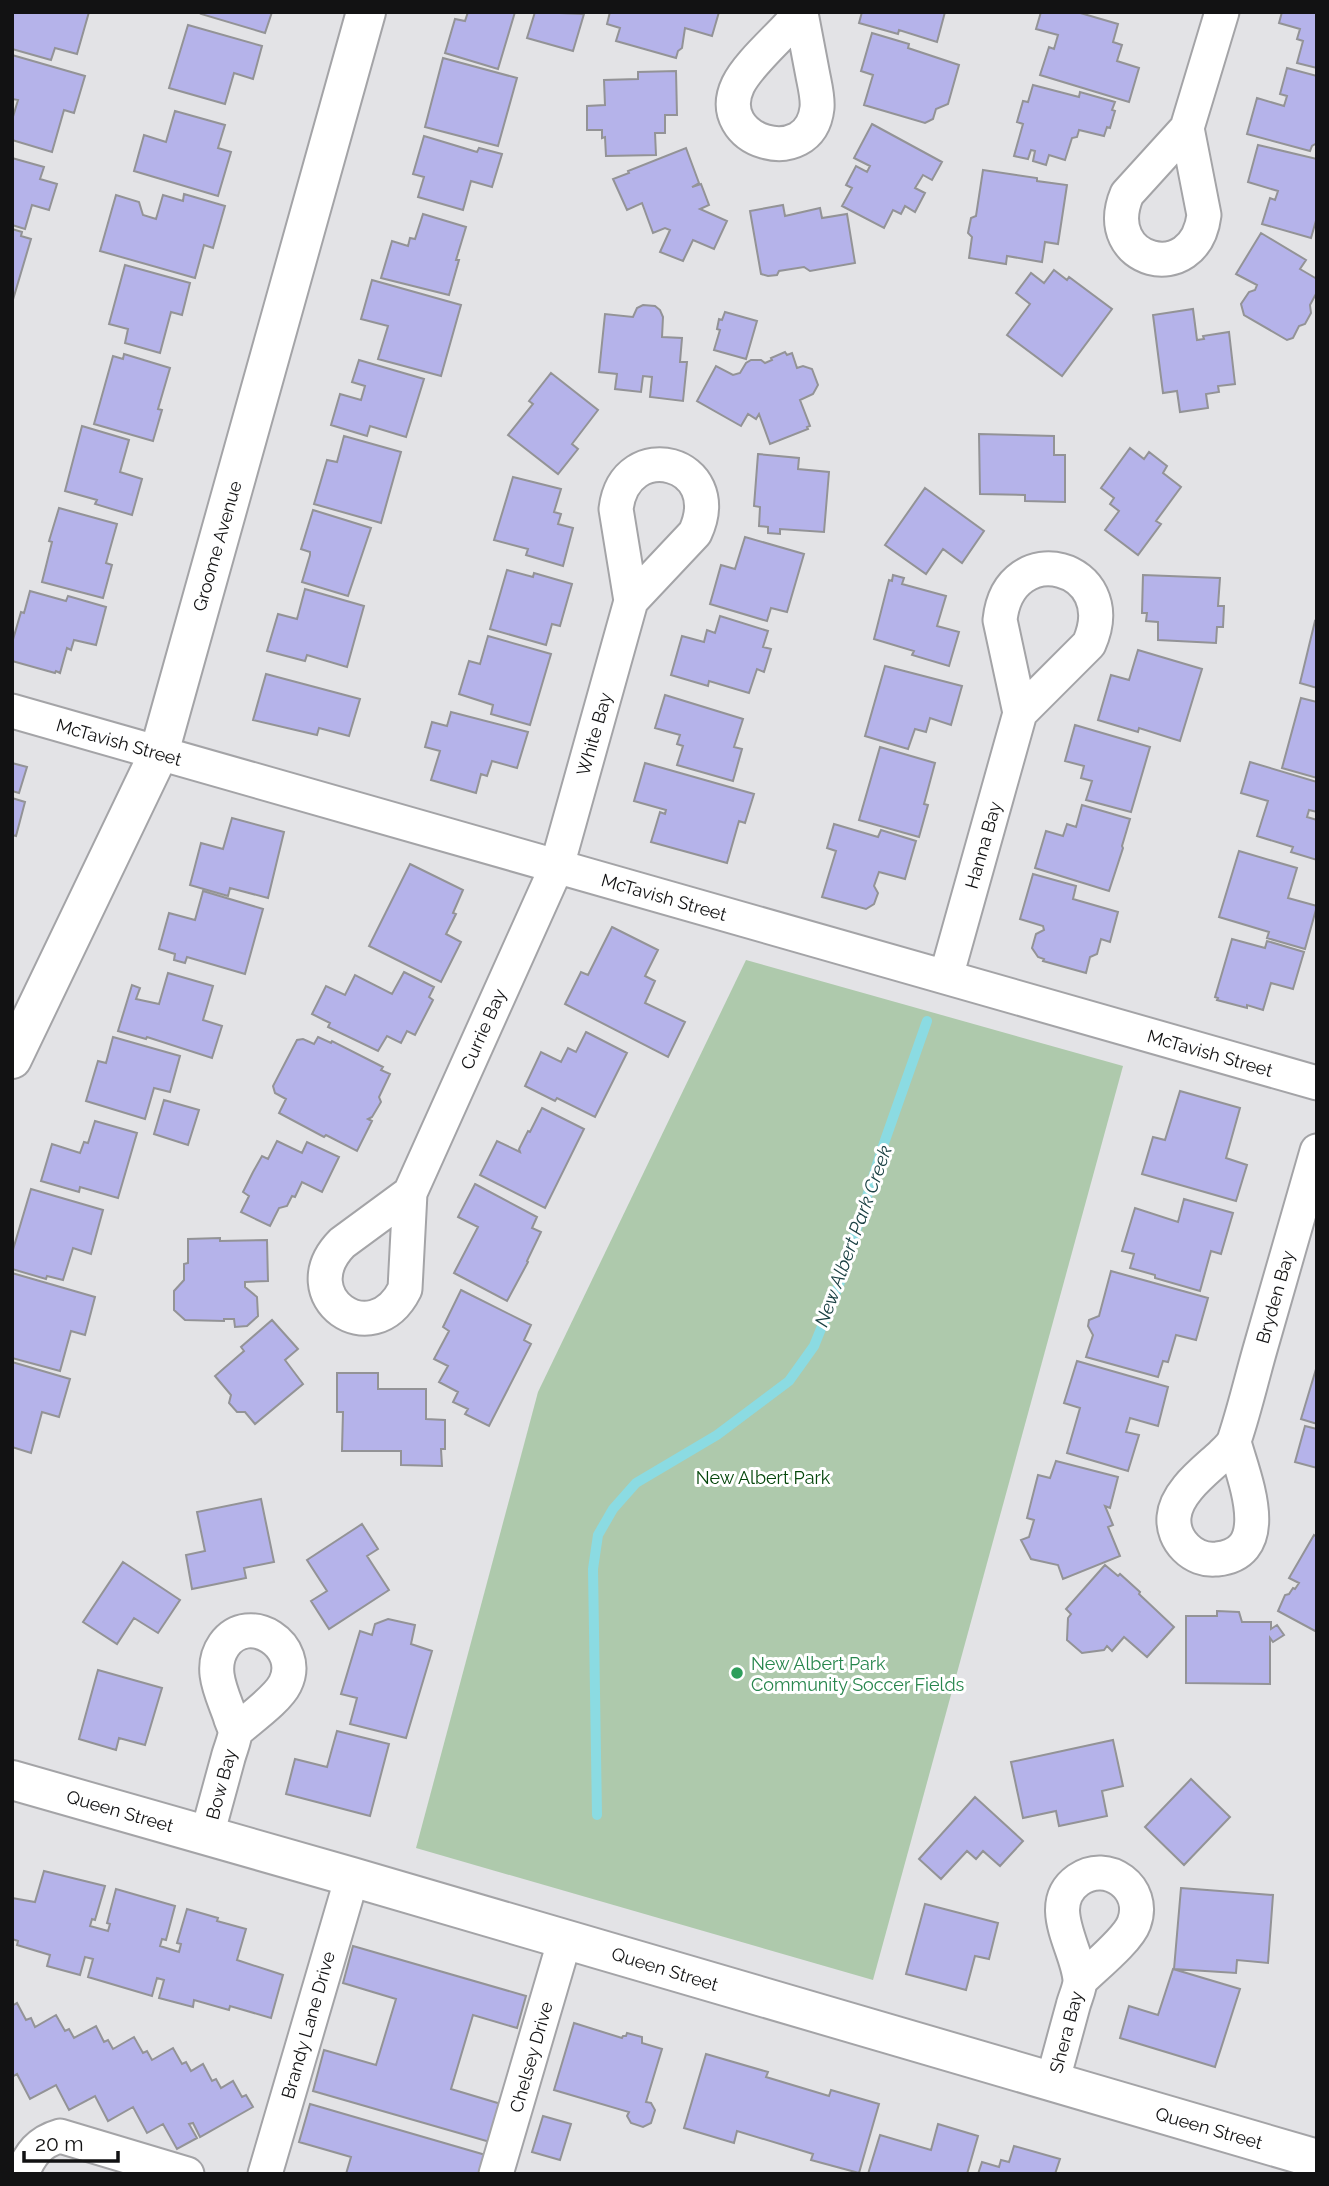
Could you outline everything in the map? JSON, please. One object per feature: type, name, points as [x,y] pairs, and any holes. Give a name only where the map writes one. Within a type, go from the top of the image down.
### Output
[{"type":"street","name":"Groome Avenue","points":[[12,1059],[159,753],[366,12]]},
{"type":"street","points":[[1187,128],[1222,12]]},
{"type":"street","name":"White Bay","points":[[556,866],[631,601]]},
{"type":"street","name":"McTavish Street","points":[[12,711],[1317,1083]]},
{"type":"street","name":"Hanna Bay","points":[[946,977],[1020,713]]},
{"type":"street","name":"Currie Bay","points":[[410,1193],[556,866]]},
{"type":"street","name":"Bryden Bay","points":[[1234,1442],[1317,1151]]},
{"type":"street","name":"Bow Bay","points":[[207,1835],[235,1732]]},
{"type":"street","name":"Queen Street","points":[[12,1780],[1317,2159]]},
{"type":"street","name":"Brandy Lane Drive","points":[[265,2174],[352,1877]]},
{"type":"street","name":"Chelsey Drive","points":[[496,2174],[565,1939]]},
{"type":"street","name":"Shera Bay","points":[[1052,2083],[1080,1981]]},
{"type":"street","points":[[22,2174],[36,2148],[47,2140],[60,2136],[187,2174]]},
{"type":"green space","name":"New Albert Park","points":[[746,960],[1123,1066],[873,1980],[416,1848],[538,1392]]},
{"type":"building","points":[[12,12],[89,12],[77,54],[55,48],[51,60],[12,49]]},
{"type":"building","points":[[272,12],[265,33],[201,14]]},
{"type":"building","points":[[468,12],[515,12],[498,69],[445,53],[455,19],[465,21]]},
{"type":"building","points":[[535,12],[584,14],[573,51],[527,38]]},
{"type":"building","points":[[610,12],[719,12],[712,36],[685,28],[682,48],[676,58],[616,41],[620,28],[607,24]]},
{"type":"building","points":[[862,12],[945,12],[937,42],[899,30],[898,34],[859,23]]},
{"type":"building","points":[[1041,12],[1077,12],[1118,24],[1113,42],[1122,45],[1117,61],[1139,68],[1129,102],[1040,75],[1049,47],[1054,49],[1058,35],[1036,29]]},
{"type":"building","points":[[1282,12],[1317,12],[1317,68],[1297,63],[1303,41],[1297,39],[1300,29],[1279,23]]},
{"type":"building","points":[[188,25],[262,46],[253,79],[234,73],[225,104],[169,88]]},
{"type":"building","points":[[872,33],[909,44],[908,48],[959,65],[948,104],[936,109],[933,119],[925,123],[864,105],[873,75],[861,71]]},
{"type":"building","points":[[12,55],[85,76],[74,113],[64,110],[52,152],[12,140],[12,120],[18,100],[12,99]]},
{"type":"building","points":[[443,58],[517,78],[498,146],[425,127]]},
{"type":"building","points":[[1287,68],[1317,76],[1317,143],[1310,151],[1247,134],[1257,98],[1284,106],[1287,96],[1280,94]]},
{"type":"building","points":[[676,71],[677,115],[665,115],[665,133],[655,133],[656,155],[606,156],[602,130],[587,130],[587,106],[605,105],[604,80],[638,79],[638,72]]},
{"type":"building","points":[[1033,85],[1079,97],[1080,92],[1115,102],[1110,128],[1107,127],[1104,136],[1079,130],[1077,137],[1072,138],[1065,160],[1049,155],[1046,165],[1033,161],[1035,151],[1031,150],[1028,159],[1014,156],[1023,124],[1017,122],[1023,101],[1028,102]]},
{"type":"building","points":[[175,111],[225,125],[218,148],[231,152],[218,196],[134,171],[144,135],[166,142]]},
{"type":"building","points":[[872,124],[942,162],[932,180],[923,175],[915,188],[925,193],[915,212],[905,206],[901,214],[893,210],[884,228],[842,206],[852,188],[846,185],[856,166],[867,172],[870,166],[854,158]]},
{"type":"building","points":[[424,136],[477,152],[479,148],[502,154],[492,187],[471,181],[463,210],[418,197],[424,177],[413,174]]},
{"type":"building","points":[[1258,145],[1317,159],[1317,217],[1311,238],[1262,224],[1270,198],[1275,200],[1278,191],[1248,182]]},
{"type":"building","points":[[686,148],[699,183],[692,187],[701,184],[709,205],[700,209],[727,221],[714,249],[693,240],[683,261],[660,252],[670,230],[665,228],[653,233],[642,203],[627,210],[613,179]]},
{"type":"building","points":[[12,158],[44,167],[40,179],[57,184],[49,210],[32,205],[25,229],[12,225]]},
{"type":"building","points":[[983,170],[1067,185],[1058,244],[1045,242],[1042,262],[1007,256],[1006,264],[969,258],[972,237],[968,233],[971,218],[976,216]]},
{"type":"building","points":[[184,194],[225,206],[213,248],[204,245],[195,278],[100,251],[116,195],[139,202],[143,215],[156,219],[163,195],[183,201]]},
{"type":"building","points":[[783,205],[785,216],[820,208],[822,218],[847,214],[855,263],[810,271],[804,267],[779,271],[777,275],[761,274],[750,211]]},
{"type":"building","points":[[423,214],[466,227],[449,295],[381,278],[392,241],[408,246],[410,238],[415,239]]},
{"type":"building","points":[[12,229],[31,239],[12,303]]},
{"type":"building","points":[[1261,233],[1306,260],[1300,269],[1317,279],[1317,292],[1310,305],[1311,313],[1305,324],[1299,326],[1293,338],[1287,340],[1244,315],[1241,304],[1257,285],[1236,274]]},
{"type":"building","points":[[125,265],[190,283],[182,315],[171,312],[160,353],[125,343],[128,329],[109,324]]},
{"type":"building","points":[[1054,270],[1067,280],[1069,277],[1112,309],[1062,376],[1007,335],[1030,304],[1016,293],[1031,273],[1044,283]]},
{"type":"building","points":[[372,280],[461,305],[441,376],[378,359],[388,326],[361,319]]},
{"type":"building","points":[[643,305],[655,306],[660,310],[663,317],[662,337],[682,338],[680,362],[687,362],[683,401],[650,397],[652,377],[643,376],[641,392],[615,389],[617,374],[599,372],[605,314],[633,317],[637,308]]},
{"type":"building","points":[[1193,309],[1197,340],[1204,339],[1203,336],[1229,332],[1235,384],[1218,386],[1219,392],[1206,394],[1208,408],[1180,412],[1177,391],[1163,393],[1153,315]]},
{"type":"building","points":[[725,312],[757,321],[746,359],[714,350],[720,330],[717,329],[719,319],[722,320]]},
{"type":"building","points":[[785,352],[787,355],[792,353],[797,368],[803,366],[812,369],[818,385],[813,394],[800,400],[810,426],[808,429],[770,444],[759,414],[756,419],[748,414],[741,426],[697,401],[716,366],[733,375],[740,373],[751,360],[765,363]]},
{"type":"building","points":[[124,354],[170,368],[158,409],[162,410],[153,441],[94,424],[113,356],[123,359]]},
{"type":"building","points":[[359,360],[424,379],[406,437],[370,426],[367,436],[331,425],[340,394],[361,400],[365,386],[352,382]]},
{"type":"building","points":[[551,373],[598,410],[572,444],[578,449],[558,474],[508,435],[533,404],[529,401]]},
{"type":"building","points":[[82,426],[129,440],[120,472],[142,479],[132,515],[95,504],[97,500],[65,491]]},
{"type":"building","points":[[979,434],[1054,436],[1054,455],[1065,455],[1065,502],[1025,501],[1025,495],[980,494]]},
{"type":"building","points":[[344,436],[401,452],[381,523],[314,504],[327,460],[337,462]]},
{"type":"building","points":[[1130,448],[1144,459],[1149,452],[1167,466],[1163,473],[1181,487],[1156,521],[1161,524],[1138,555],[1105,530],[1119,511],[1110,504],[1114,498],[1101,488]]},
{"type":"building","points":[[758,454],[799,458],[798,469],[829,472],[824,532],[780,529],[780,534],[768,533],[768,527],[759,526],[760,507],[754,506]]},
{"type":"building","points":[[513,477],[561,489],[554,512],[561,514],[558,524],[573,528],[563,566],[526,555],[528,549],[494,540]]},
{"type":"building","points":[[925,488],[984,531],[962,563],[943,549],[926,574],[885,545]]},
{"type":"building","points":[[59,508],[117,524],[106,563],[112,565],[103,598],[42,582],[52,542],[49,541]]},
{"type":"building","points":[[313,510],[371,528],[348,596],[302,582],[310,552],[301,549]]},
{"type":"building","points":[[745,537],[804,554],[787,612],[771,608],[767,621],[710,604],[721,565],[735,569]]},
{"type":"building","points":[[507,570],[533,577],[534,573],[572,584],[560,626],[552,624],[546,645],[490,629]]},
{"type":"building","points":[[893,575],[904,578],[902,584],[946,596],[937,626],[959,632],[949,666],[912,655],[914,651],[874,639],[889,580],[892,581]]},
{"type":"building","points":[[1143,575],[1220,578],[1218,606],[1224,606],[1223,627],[1217,627],[1216,643],[1158,640],[1158,622],[1146,621],[1147,613],[1142,613]]},
{"type":"building","points":[[305,589],[364,606],[347,667],[307,655],[305,661],[267,651],[278,614],[297,619]]},
{"type":"building","points":[[30,591],[66,601],[68,596],[106,607],[96,645],[74,640],[71,650],[67,648],[60,673],[12,661],[12,643]]},
{"type":"building","points":[[720,616],[768,631],[763,647],[771,649],[764,672],[757,669],[749,693],[709,681],[708,686],[671,675],[682,636],[704,642],[707,630],[715,633]]},
{"type":"building","points":[[1315,621],[1317,622],[1317,688],[1300,683]]},
{"type":"building","points":[[488,636],[551,654],[530,725],[491,714],[493,705],[459,694],[469,661],[480,664]]},
{"type":"building","points":[[1138,650],[1202,669],[1180,741],[1139,728],[1138,732],[1098,720],[1111,675],[1129,680]]},
{"type":"building","points":[[885,666],[962,686],[951,725],[930,718],[926,732],[915,729],[908,749],[865,736]]},
{"type":"building","points":[[266,674],[360,699],[349,736],[319,728],[317,735],[253,720]]},
{"type":"building","points":[[665,695],[743,719],[734,747],[742,749],[733,781],[677,765],[683,746],[677,744],[680,735],[655,728]]},
{"type":"building","points":[[1301,698],[1317,702],[1317,778],[1282,768]]},
{"type":"building","points":[[451,712],[528,732],[517,768],[492,761],[487,776],[481,774],[476,793],[431,780],[440,751],[425,747],[432,722],[447,726]]},
{"type":"building","points":[[1075,725],[1150,747],[1131,812],[1086,800],[1092,781],[1081,778],[1084,766],[1065,761]]},
{"type":"building","points":[[880,747],[935,763],[919,837],[859,820]]},
{"type":"building","points":[[1250,762],[1317,782],[1317,812],[1309,810],[1307,817],[1317,820],[1317,860],[1291,852],[1293,847],[1257,836],[1268,801],[1241,793]]},
{"type":"building","points":[[12,763],[27,767],[19,793],[12,791]]},
{"type":"building","points":[[645,763],[754,794],[745,823],[739,821],[727,863],[651,842],[660,812],[665,814],[666,810],[634,801]]},
{"type":"building","points":[[12,798],[25,802],[16,836],[12,835]]},
{"type":"building","points":[[1082,805],[1130,819],[1109,891],[1035,868],[1046,831],[1063,836],[1067,824],[1076,827]]},
{"type":"building","points":[[232,818],[284,832],[268,898],[230,888],[228,896],[190,885],[201,843],[223,849]]},
{"type":"building","points":[[834,824],[878,837],[881,830],[916,841],[905,879],[879,872],[874,886],[878,893],[874,904],[866,909],[822,897],[836,851],[827,848]]},
{"type":"building","points":[[1239,851],[1297,868],[1288,898],[1317,906],[1305,949],[1267,938],[1269,932],[1219,917]]},
{"type":"building","points":[[410,864],[463,890],[453,913],[456,914],[446,934],[461,942],[441,982],[369,946]]},
{"type":"building","points":[[1033,874],[1076,886],[1073,899],[1118,912],[1110,942],[1101,939],[1097,954],[1090,957],[1086,973],[1043,961],[1032,948],[1036,934],[1044,930],[1043,926],[1020,919]]},
{"type":"building","points":[[203,891],[263,909],[245,974],[187,957],[185,963],[174,960],[175,954],[159,949],[169,913],[195,920]]},
{"type":"building","points":[[612,927],[658,950],[645,976],[655,981],[645,1003],[685,1022],[668,1057],[565,1004],[581,972],[588,975]]},
{"type":"building","points":[[1232,939],[1265,948],[1267,941],[1304,952],[1293,989],[1271,983],[1263,1010],[1217,1000],[1215,997]]},
{"type":"building","points":[[404,972],[434,987],[429,997],[433,1000],[415,1035],[407,1031],[401,1043],[387,1036],[378,1051],[328,1027],[330,1023],[312,1014],[326,986],[345,995],[355,975],[392,994]]},
{"type":"building","points":[[168,973],[213,986],[203,1020],[222,1026],[212,1058],[147,1037],[146,1039],[118,1031],[132,985],[140,988],[136,999],[159,1004]]},
{"type":"building","points":[[586,1032],[627,1053],[595,1117],[525,1086],[541,1052],[561,1062],[568,1048],[576,1052]]},
{"type":"building","points":[[113,1037],[180,1056],[170,1092],[154,1088],[145,1119],[86,1101],[98,1061],[106,1063]]},
{"type":"building","points":[[318,1037],[331,1043],[332,1041],[383,1067],[381,1070],[390,1074],[379,1097],[381,1102],[368,1119],[372,1121],[357,1151],[279,1113],[286,1099],[275,1093],[273,1086],[297,1040],[303,1039],[314,1044]]},
{"type":"building","points":[[1180,1091],[1240,1108],[1226,1158],[1247,1165],[1236,1201],[1142,1174],[1153,1137],[1165,1140]]},
{"type":"building","points":[[164,1100],[199,1110],[188,1145],[154,1134]]},
{"type":"building","points":[[542,1108],[584,1129],[545,1208],[480,1175],[497,1141],[520,1152],[528,1131],[530,1132]]},
{"type":"building","points":[[95,1121],[137,1133],[118,1198],[80,1187],[79,1192],[41,1181],[52,1144],[80,1153],[84,1142],[88,1143]]},
{"type":"building","points":[[277,1141],[302,1153],[307,1142],[339,1157],[322,1192],[302,1182],[295,1197],[292,1196],[287,1206],[279,1208],[270,1226],[241,1212],[249,1196],[243,1192],[253,1172],[262,1156],[268,1159]]},
{"type":"building","points":[[475,1184],[537,1217],[532,1228],[541,1232],[507,1301],[454,1273],[478,1227],[458,1217]]},
{"type":"building","points":[[31,1189],[103,1210],[91,1254],[73,1248],[63,1280],[47,1276],[46,1279],[12,1269],[12,1253]]},
{"type":"building","points":[[1184,1199],[1233,1213],[1221,1254],[1211,1251],[1200,1291],[1130,1268],[1134,1254],[1122,1251],[1135,1208],[1178,1222]]},
{"type":"building","points":[[220,1238],[220,1241],[267,1240],[268,1281],[245,1282],[245,1287],[257,1297],[258,1316],[247,1326],[235,1327],[234,1319],[185,1320],[174,1310],[174,1291],[184,1280],[184,1264],[188,1263],[188,1239]]},
{"type":"building","points":[[1111,1271],[1208,1298],[1196,1340],[1176,1335],[1168,1362],[1163,1361],[1158,1377],[1086,1357],[1093,1335],[1088,1326],[1089,1320],[1099,1316]]},
{"type":"building","points":[[12,1273],[95,1297],[85,1335],[71,1331],[60,1371],[12,1358]]},
{"type":"building","points":[[461,1290],[531,1325],[524,1340],[531,1344],[489,1426],[465,1414],[468,1409],[453,1402],[458,1392],[439,1382],[448,1366],[434,1359],[449,1331],[443,1327]]},
{"type":"building","points":[[272,1320],[298,1349],[285,1360],[303,1384],[255,1424],[245,1412],[237,1412],[229,1403],[231,1395],[215,1376],[244,1351],[241,1347]]},
{"type":"building","points":[[1077,1361],[1168,1387],[1158,1426],[1130,1418],[1126,1432],[1139,1435],[1128,1471],[1067,1453],[1080,1408],[1064,1403]]},
{"type":"building","points":[[12,1362],[70,1379],[59,1417],[42,1412],[31,1453],[12,1447]]},
{"type":"building","points":[[1317,1369],[1317,1424],[1301,1419]]},
{"type":"building","points":[[337,1373],[378,1373],[378,1389],[426,1389],[426,1419],[445,1420],[445,1449],[441,1449],[442,1466],[401,1465],[401,1451],[342,1451],[343,1412],[337,1412]]},
{"type":"building","points":[[1305,1426],[1317,1429],[1317,1468],[1295,1462]]},
{"type":"building","points":[[1056,1461],[1118,1477],[1110,1508],[1105,1506],[1113,1525],[1108,1527],[1120,1556],[1063,1579],[1058,1565],[1031,1559],[1021,1540],[1029,1537],[1034,1520],[1027,1518],[1038,1475],[1050,1478]]},
{"type":"building","points":[[261,1499],[274,1562],[244,1568],[246,1578],[192,1589],[186,1555],[205,1551],[197,1512]]},
{"type":"building","points":[[362,1524],[378,1549],[367,1556],[389,1590],[329,1629],[311,1601],[327,1591],[307,1560]]},
{"type":"building","points":[[1314,1535],[1317,1537],[1317,1632],[1278,1611],[1285,1595],[1299,1583],[1289,1578]]},
{"type":"building","points":[[123,1562],[180,1600],[158,1633],[134,1618],[117,1644],[83,1622]]},
{"type":"building","points":[[1105,1565],[1118,1576],[1120,1574],[1174,1627],[1147,1657],[1124,1637],[1112,1651],[1107,1646],[1104,1650],[1082,1653],[1067,1640],[1068,1618],[1071,1614],[1066,1609]]},
{"type":"building","points":[[1217,1611],[1239,1612],[1242,1622],[1271,1622],[1271,1629],[1277,1625],[1284,1635],[1273,1642],[1270,1638],[1270,1684],[1186,1683],[1186,1616],[1217,1616]]},
{"type":"building","points":[[388,1619],[415,1625],[411,1644],[432,1651],[406,1738],[350,1724],[357,1698],[341,1694],[360,1631],[372,1635],[375,1624]]},
{"type":"building","points":[[98,1670],[162,1688],[145,1745],[119,1738],[116,1750],[79,1739]]},
{"type":"building","points":[[337,1731],[389,1744],[370,1816],[286,1794],[295,1759],[327,1767]]},
{"type":"building","points":[[1113,1740],[1123,1786],[1102,1791],[1107,1816],[1059,1826],[1056,1811],[1023,1818],[1011,1762]]},
{"type":"building","points":[[1191,1779],[1230,1817],[1184,1865],[1145,1827]]},
{"type":"building","points":[[975,1797],[1023,1841],[1000,1866],[983,1851],[976,1859],[967,1851],[941,1879],[919,1859]]},
{"type":"building","points":[[44,1871],[105,1886],[95,1920],[92,1919],[90,1926],[108,1931],[110,1924],[107,1923],[116,1889],[175,1906],[166,1940],[162,1939],[160,1946],[179,1952],[181,1944],[177,1943],[187,1909],[246,1929],[237,1960],[283,1975],[271,2018],[230,2006],[229,2010],[194,2000],[193,2007],[159,1998],[164,1980],[157,1978],[152,1996],[88,1977],[93,1959],[85,1957],[80,1975],[47,1966],[50,1955],[17,1945],[18,1941],[12,1939],[12,1898],[35,1902]]},
{"type":"building","points":[[1181,1888],[1273,1895],[1268,1963],[1237,1960],[1236,1973],[1174,1969]]},
{"type":"building","points":[[925,1904],[998,1923],[989,1959],[975,1956],[966,1990],[906,1974]]},
{"type":"building","points":[[353,1946],[526,1996],[517,2028],[473,2015],[451,2089],[501,2104],[490,2142],[313,2091],[324,2050],[376,2065],[396,1999],[343,1983]]},
{"type":"building","points":[[1173,1969],[1240,1989],[1215,2067],[1120,2038],[1129,2006],[1158,2015]]},
{"type":"building","points":[[17,2003],[26,2020],[31,2018],[35,2027],[56,2015],[65,2031],[69,2029],[74,2038],[96,2026],[104,2042],[108,2040],[113,2049],[134,2037],[143,2053],[147,2051],[152,2060],[173,2048],[182,2064],[186,2062],[191,2071],[203,2064],[212,2081],[216,2079],[221,2088],[233,2081],[242,2097],[246,2095],[253,2107],[200,2137],[193,2123],[189,2124],[197,2138],[177,2149],[163,2124],[147,2133],[133,2107],[108,2121],[95,2096],[69,2110],[56,2085],[30,2099],[17,2074],[12,2077],[12,2006]]},
{"type":"building","points":[[574,2023],[622,2038],[627,2033],[642,2037],[642,2043],[662,2049],[646,2102],[651,2103],[655,2110],[651,2123],[643,2127],[631,2123],[627,2116],[629,2112],[554,2090]]},
{"type":"building","points":[[706,2054],[768,2072],[766,2077],[829,2096],[831,2090],[879,2104],[859,2173],[811,2160],[813,2154],[737,2131],[734,2143],[684,2128]]},
{"type":"building","points":[[310,2104],[489,2156],[484,2174],[346,2174],[351,2157],[299,2142]]},
{"type":"building","points":[[543,2116],[571,2124],[560,2160],[532,2152]]},
{"type":"building","points":[[938,2124],[978,2136],[967,2174],[868,2174],[880,2135],[931,2150]]},
{"type":"building","points":[[1014,2146],[1060,2159],[1055,2174],[978,2174],[982,2162],[999,2167],[1001,2160],[1009,2162]]},
{"type":"waterway","name":"New Albert Park Creek","points":[[597,1815],[593,1569],[598,1535],[613,1509],[636,1483],[717,1435],[789,1381],[814,1346],[840,1282],[882,1149],[927,1021]]},
{"type":"place","name":"New Albert Park Community Soccer Fields","points":[[737,1673]]}]
